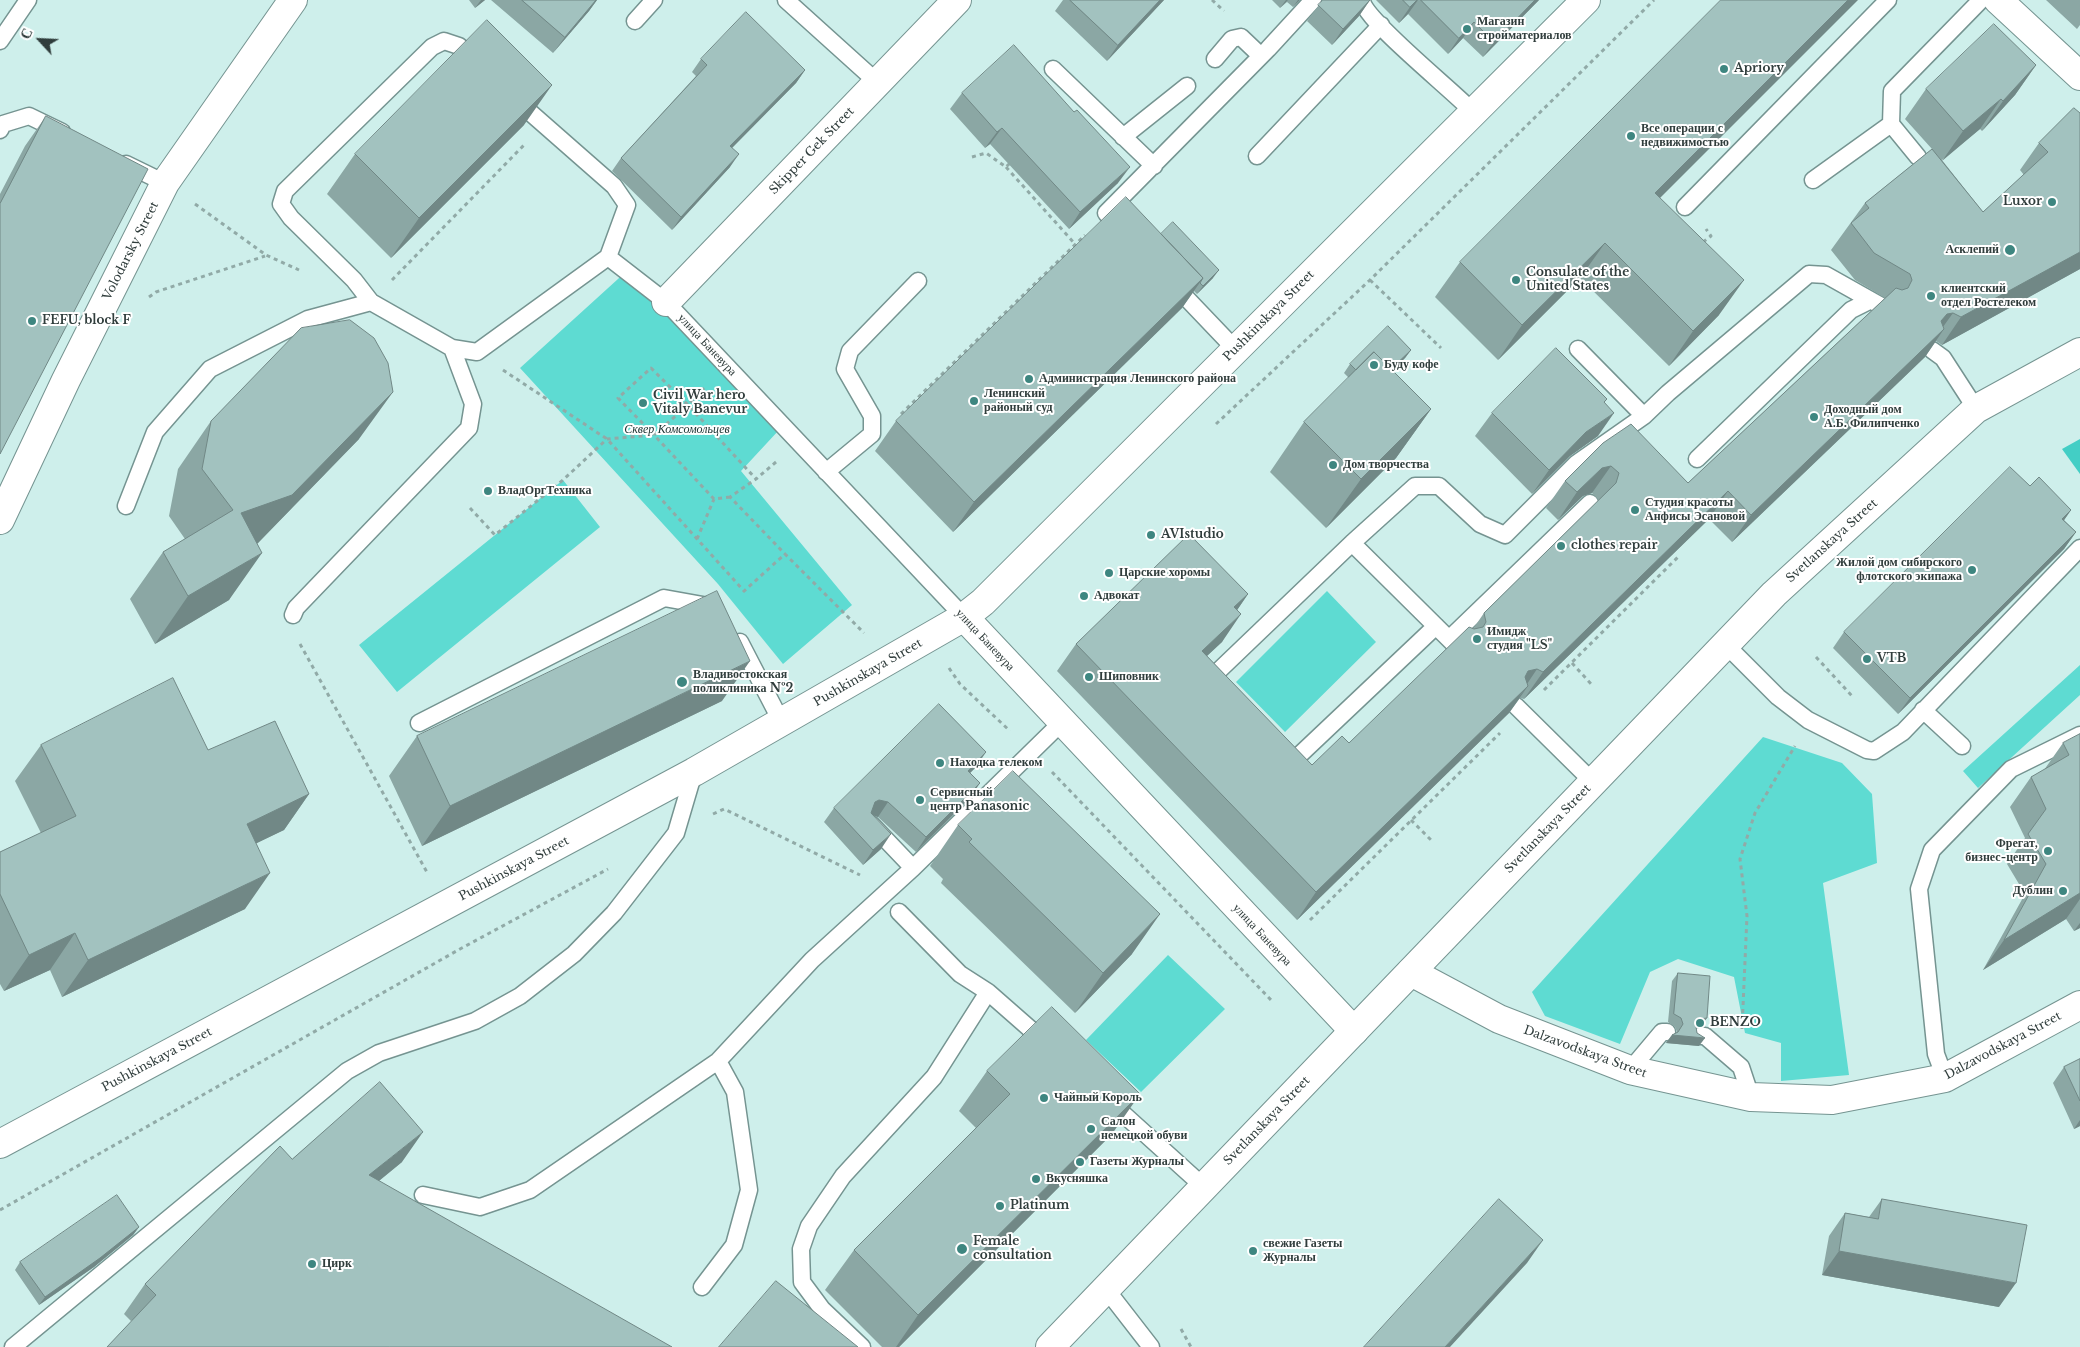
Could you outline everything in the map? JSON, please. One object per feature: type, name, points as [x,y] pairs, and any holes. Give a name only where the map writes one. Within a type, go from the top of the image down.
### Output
[{"type":"main road","name":"Volodarsky Street","points":[[0,520],[66,380],[165,183],[293,0]]},
{"type":"main road","name":"Skipper Gek Street","points":[[666,302],[957,0]]},
{"type":"main road","name":"Pushkinskaya Street","points":[[0,1144],[694,772],[964,617],[983,602],[1586,0]]},
{"type":"main road","points":[[1998,0],[2080,76]]},
{"type":"main road","name":"Svetlanskaya Street","points":[[1050,1347],[1774,594],[1976,409],[2080,352]]},
{"type":"main road","name":"улица Баневура","points":[[964,617],[1354,1030]]},
{"type":"main road","name":"Dalzavodskaya Street","points":[[1411,972],[1499,1019],[1630,1070],[1751,1097],[1832,1100],[1945,1078],[2080,1005]]},
{"type":"lane","points":[[0,41],[28,0]]},
{"type":"lane","points":[[635,21],[654,0]]},
{"type":"lane","points":[[786,0],[878,83]]},
{"type":"lane","points":[[1132,241],[1106,213],[1261,56],[1313,0]]},
{"type":"lane","points":[[1362,0],[1363,6],[1381,25],[1474,113]]},
{"type":"lane","points":[[1685,207],[1888,0]]},
{"type":"lane","points":[[1918,157],[1891,124],[1892,92],[1982,0]]},
{"type":"lane","points":[[1257,156],[1381,25]]},
{"type":"lane","points":[[1215,59],[1232,39],[1241,37],[1261,56]]},
{"type":"lane","points":[[444,41],[459,46],[544,125],[614,186],[627,205],[608,257],[477,352],[452,348],[371,302],[354,280],[291,218],[281,204],[285,191],[432,47],[444,41]]},
{"type":"lane","points":[[1052,68],[1154,166]]},
{"type":"lane","points":[[1123,137],[1187,86]]},
{"type":"lane","points":[[0,130],[3,124],[29,116],[72,137]]},
{"type":"lane","points":[[1813,180],[1891,124]]},
{"type":"lane","points":[[116,159],[165,183]]},
{"type":"lane","name":"улица Баневура","points":[[608,257],[666,302],[964,617]]},
{"type":"lane","points":[[1209,680],[1352,543],[1415,486],[1439,486],[1480,524],[1505,535],[1577,463],[1644,416],[1668,393],[1809,274],[1826,275],[1877,303],[1851,310],[1697,459]]},
{"type":"lane","points":[[1165,275],[1236,350]]},
{"type":"lane","points":[[826,472],[872,434],[872,416],[845,369],[850,352],[918,281]]},
{"type":"lane","points":[[126,506],[156,432],[210,369],[308,319],[371,302]]},
{"type":"lane","points":[[293,615],[296,608],[469,428],[473,404],[452,348]]},
{"type":"lane","points":[[1578,350],[1644,416]]},
{"type":"lane","points":[[1932,350],[1943,358],[1976,409]]},
{"type":"lane","points":[[1352,543],[1453,643],[1590,503]]},
{"type":"lane","points":[[1725,644],[1778,697],[1808,720],[1867,750],[1874,751],[1903,732],[2080,548]]},
{"type":"lane","points":[[419,722],[664,598],[728,617],[782,722]]},
{"type":"lane","points":[[1289,765],[1436,626]]},
{"type":"lane","points":[[1519,709],[1593,782]]},
{"type":"lane","points":[[1923,710],[1962,746]]},
{"type":"lane","points":[[423,1195],[480,1206],[530,1190],[718,1061],[812,960],[913,868],[1062,722]]},
{"type":"lane","points":[[1945,1078],[1936,1054],[1919,889],[1932,850],[2011,769],[2080,736]]},
{"type":"lane","points":[[13,1347],[347,1071],[379,1053],[475,1021],[520,996],[574,954],[614,913],[676,833],[694,772]]},
{"type":"lane","points":[[871,824],[913,868]]},
{"type":"lane","points":[[899,912],[960,974],[988,992],[1059,1055]]},
{"type":"lane","points":[[862,1347],[822,1308],[802,1282],[801,1248],[809,1226],[843,1176],[934,1077],[988,992]]},
{"type":"lane","points":[[1630,1070],[1662,1032],[1667,1032]]},
{"type":"lane","points":[[1700,1036],[1705,1036],[1740,1067],[1751,1097]]},
{"type":"lane","points":[[702,1288],[734,1245],[749,1190],[735,1092],[718,1061]]},
{"type":"lane","points":[[1094,1087],[1204,1187]]},
{"type":"lane","points":[[1106,1289],[1150,1347]]},
{"type":"path","points":[[1212,427],[1370,280],[1654,0]]},
{"type":"path","points":[[371,302],[544,125]]},
{"type":"path","points":[[972,157],[986,152],[1006,167],[1075,244]]},
{"type":"path","points":[[1006,167],[1013,161]]},
{"type":"path","points":[[142,303],[156,292],[266,256],[165,183]]},
{"type":"path","points":[[900,415],[1106,213]]},
{"type":"path","points":[[1699,246],[1711,236]]},
{"type":"path","points":[[1370,280],[1441,348]]},
{"type":"path","points":[[477,352],[607,439],[744,591]]},
{"type":"path","points":[[756,479],[651,368],[618,398],[714,498],[730,497],[756,479],[798,442]]},
{"type":"path","points":[[470,508],[495,535],[563,480],[607,439],[654,436],[688,405]]},
{"type":"path","points":[[730,497],[868,636]]},
{"type":"path","points":[[697,539],[714,498]]},
{"type":"path","points":[[728,617],[744,591],[785,554]]},
{"type":"path","points":[[1310,920],[1519,709],[1572,663],[1678,557]]},
{"type":"path","points":[[293,615],[294,633],[430,878]]},
{"type":"path","points":[[929,638],[960,684],[1032,751],[1272,1001]]},
{"type":"path","points":[[1816,657],[1854,697]]},
{"type":"path","points":[[1572,663],[1592,685]]},
{"type":"path","points":[[1740,1067],[1746,916],[1740,858],[1755,813],[1786,764],[1808,720]]},
{"type":"path","points":[[724,808],[890,889]]},
{"type":"path","points":[[1411,820],[1433,842]]},
{"type":"path","points":[[0,1210],[460,949],[616,865]]},
{"type":"path","points":[[1181,1329],[1191,1347]]},
{"type":"green space","name":"Сквер Комсомольцев","points":[[629,269],[779,430],[741,471],[852,605],[783,664],[718,584],[520,368]]},
{"type":"green space","points":[[563,480],[600,527],[397,692],[359,645]]},
{"type":"green space","points":[[1327,591],[1376,642],[1285,732],[1236,682]]},
{"type":"green space","points":[[2080,665],[2080,695],[1978,788],[1963,771]]},
{"type":"green space","points":[[1763,737],[1842,763],[1872,794],[1877,863],[1823,883],[1849,1075],[1781,1081],[1781,1043],[1745,1033],[1734,977],[1678,959],[1650,972],[1620,1044],[1545,1016],[1532,992]]},
{"type":"green space","points":[[1168,955],[1225,1009],[1141,1092],[1086,1040]]},
{"type":"shaded area","points":[[2080,439],[2080,474],[2062,449]]},
{"type":"building","points":[[522,0],[596,0],[565,37]]},
{"type":"building","points":[[1070,0],[1160,0],[1118,45]]},
{"type":"building","points":[[1323,0],[1370,0],[1343,29],[1318,5]]},
{"type":"building","points":[[1403,0],[1417,0],[1410,7]]},
{"type":"building","points":[[1421,0],[1535,0],[1494,42],[1474,22],[1459,38]]},
{"type":"building","points":[[1721,0],[1848,0],[1655,193],[1744,280],[1693,331],[1605,243],[1522,325],[1460,262]]},
{"type":"building","points":[[746,12],[805,70],[730,146],[739,154],[681,217],[621,158],[707,65],[701,59]]},
{"type":"building","points":[[487,20],[552,85],[419,218],[355,154]]},
{"type":"building","points":[[1994,24],[2036,65],[2003,101],[2001,99],[1963,131],[1926,89]]},
{"type":"building","points":[[1014,45],[1074,112],[1077,110],[1130,167],[1080,212],[1002,128],[997,132],[962,93]]},
{"type":"building","points":[[2074,108],[2080,113],[2080,252],[1961,317],[1953,313],[1947,314],[1941,321],[1944,329],[1751,515],[1728,491],[1543,672],[1537,669],[1528,671],[1525,677],[1528,686],[1316,892],[1076,644],[1189,534],[1248,594],[1234,607],[1241,614],[1202,651],[1312,765],[1342,736],[1349,743],[1469,627],[1474,629],[1483,627],[1486,622],[1484,613],[1616,483],[1619,473],[1611,466],[1602,468],[1577,492],[1565,481],[1603,443],[1631,424],[1688,483],[1896,288],[1902,290],[1908,288],[1912,280],[1910,274],[1874,253],[1851,223],[1869,208],[1865,203],[1932,149],[1983,212],[2048,152],[2039,143]]},
{"type":"building","name":"FEFU, block F","points":[[46,116],[148,169],[0,454],[0,204]]},
{"type":"building","name":"Администрация Ленинского района","points":[[1126,197],[1203,278],[974,502],[896,421]]},
{"type":"building","points":[[1173,222],[1219,270],[1203,286],[1200,283],[1203,278],[1161,234]]},
{"type":"building","points":[[350,320],[374,338],[388,363],[393,392],[292,495],[241,513],[262,553],[188,596],[163,552],[233,510],[202,469],[211,421],[301,328]]},
{"type":"building","points":[[1388,326],[1411,350],[1391,369],[1374,352],[1356,370],[1350,364]]},
{"type":"building","points":[[1556,348],[1607,399],[1604,402],[1614,413],[1586,432],[1549,470],[1492,413]]},
{"type":"building","points":[[1374,352],[1431,409],[1361,479],[1304,422]]},
{"type":"building","points":[[2010,467],[2030,486],[2039,477],[2071,510],[2062,519],[2076,532],[1910,698],[1844,632]]},
{"type":"building","points":[[717,591],[750,661],[450,806],[417,736]]},
{"type":"building","points":[[173,678],[208,750],[275,721],[309,794],[247,824],[270,873],[88,960],[75,933],[29,955],[0,894],[0,852],[76,816],[41,745]]},
{"type":"building","points":[[939,704],[986,752],[968,771],[980,783],[926,837],[888,802],[879,800],[875,802],[871,813],[891,834],[873,850],[834,808]]},
{"type":"building","name":"Фрегат, бизнес-центр","points":[[2080,734],[2080,893],[2004,940],[2046,864],[2028,834],[2046,809],[2031,777],[2069,755],[2063,743]]},
{"type":"building","points":[[1013,771],[1160,914],[1103,973],[969,842],[972,839],[958,825]]},
{"type":"building","points":[[1678,973],[1710,976],[1707,1018],[1700,1019],[1696,1027],[1697,1033],[1705,1038],[1672,1035],[1678,1032],[1683,1024],[1681,1018],[1674,1014]]},
{"type":"building","points":[[1052,1007],[1140,1094],[918,1315],[854,1250],[1010,1094],[987,1071]]},
{"type":"building","points":[[2080,1059],[2080,1101],[2064,1067]]},
{"type":"building","name":"Цирк","points":[[380,1082],[423,1132],[369,1175],[672,1347],[107,1347],[156,1295],[145,1284],[280,1146],[292,1159]]},
{"type":"building","points":[[117,1195],[139,1227],[100,1258],[45,1297],[20,1262]]},
{"type":"building","points":[[1499,1199],[1543,1240],[1445,1347],[1364,1347]]},
{"type":"building","points":[[1882,1199],[2027,1225],[2016,1283],[1839,1251],[1845,1213],[1878,1219]]},
{"type":"building","points":[[776,1281],[858,1347],[719,1347]]},
{"type":"place","name":"Магазин стройматериалов","points":[[1467,29]]},
{"type":"place","name":"Apriory","points":[[1724,69]]},
{"type":"place","name":"Все операции с недвижимостью","points":[[1631,136]]},
{"type":"place","name":"Luxor","points":[[2052,202]]},
{"type":"place","name":"Асклепий","points":[[2010,250]]},
{"type":"place","name":"Consulate of the United States","points":[[1516,280]]},
{"type":"place","name":"клиентский отдел Ростелеком","points":[[1931,296]]},
{"type":"place","name":"FEFU, block F","points":[[32,321]]},
{"type":"place","name":"Буду кофе","points":[[1374,365]]},
{"type":"place","name":"Администрация Ленинского района","points":[[1029,379]]},
{"type":"place","name":"Ленинский районый суд","points":[[974,401]]},
{"type":"place","name":"Civil War hero Vitaly Banevur","points":[[643,403]]},
{"type":"place","name":"Доходный дом А.Б. Филипченко","points":[[1814,417]]},
{"type":"place","name":"Дом творчества","points":[[1333,465]]},
{"type":"place","name":"ВладОргТехника","points":[[488,491]]},
{"type":"place","name":"Студия красоты Анфисы Эсановой","points":[[1635,510]]},
{"type":"place","name":"AVIstudio","points":[[1151,535]]},
{"type":"place","name":"clothes repair","points":[[1561,546]]},
{"type":"place","name":"Жилой дом сибирского флотского экипажа","points":[[1972,570]]},
{"type":"place","name":"Царские хоромы","points":[[1109,573]]},
{"type":"place","name":"Адвокат","points":[[1084,596]]},
{"type":"place","name":"Имидж студия \"LS\"","points":[[1477,639]]},
{"type":"place","name":"VTB","points":[[1867,659]]},
{"type":"place","name":"Шиповник","points":[[1089,677]]},
{"type":"place","name":"Владивостокская поликлиника №2","points":[[682,682]]},
{"type":"place","name":"Находка телеком","points":[[940,763]]},
{"type":"place","name":"Сервисный центр Panasonic","points":[[920,800]]},
{"type":"place","name":"Фрегат, бизнес-центр","points":[[2048,851]]},
{"type":"place","name":"Дублин","points":[[2063,891]]},
{"type":"place","name":"BENZO","points":[[1700,1023]]},
{"type":"place","name":"Чайный Король","points":[[1044,1098]]},
{"type":"place","name":"Салон немецкой обуви","points":[[1091,1129]]},
{"type":"place","name":"Газеты Журналы","points":[[1080,1162]]},
{"type":"place","name":"Вкусняшка","points":[[1036,1179]]},
{"type":"place","name":"Platinum","points":[[1000,1206]]},
{"type":"place","name":"Female consultation","points":[[962,1249]]},
{"type":"place","name":"свежие Газеты Журналы","points":[[1253,1251]]},
{"type":"place","name":"Цирк","points":[[312,1264]]}]
